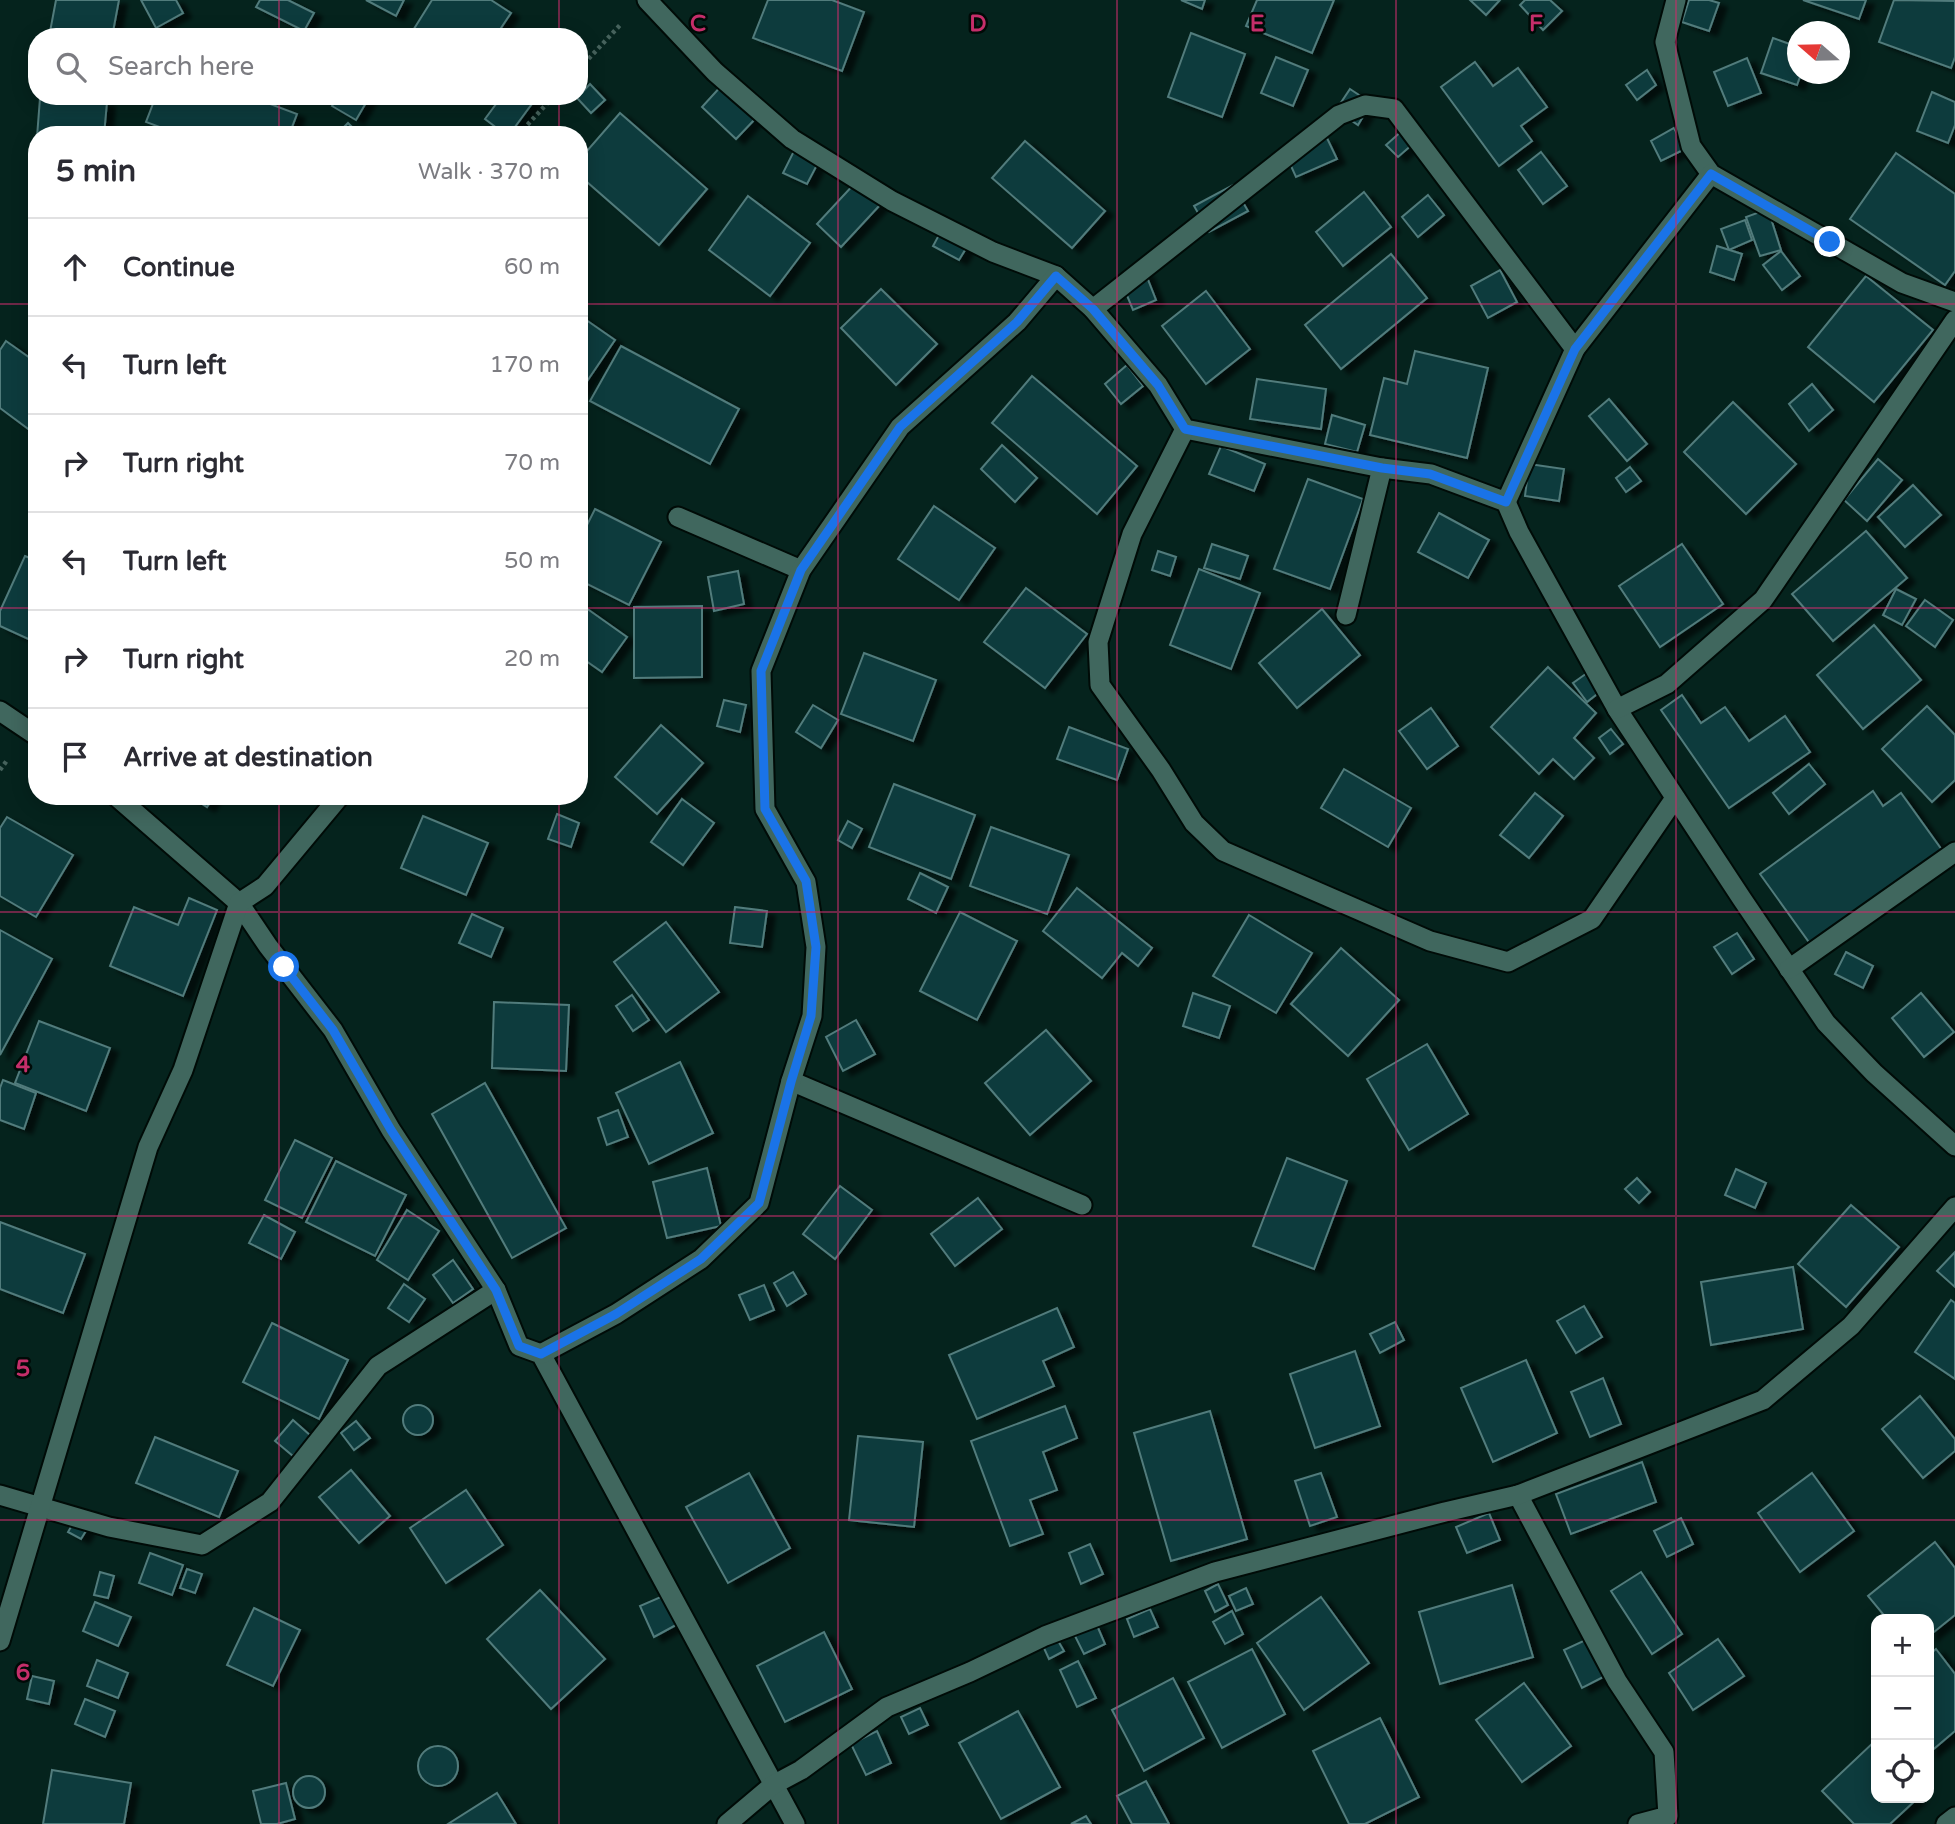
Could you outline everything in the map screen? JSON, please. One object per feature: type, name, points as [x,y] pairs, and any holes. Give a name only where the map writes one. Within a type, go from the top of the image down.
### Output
[{"type":"street","points":[[647,0],[715,72],[792,139],[891,201],[993,252],[1056,276],[1093,309],[1158,385],[1185,429],[1382,468],[1430,474],[1506,502],[1519,532],[1617,709],[1789,969],[1836,1033],[1874,1073],[1955,1146]]},
{"type":"street","points":[[1676,0],[1665,42],[1691,146],[1711,174],[1902,283],[1955,302]]},
{"type":"street","points":[[1093,309],[1339,115],[1365,105],[1394,109],[1575,349]]},
{"type":"street","points":[[1506,502],[1575,349],[1711,174]]},
{"type":"street","points":[[541,1354],[616,1314],[701,1259],[759,1203],[811,1016],[816,947],[806,881],[765,809],[761,671],[801,570],[900,427],[1017,322],[1056,276]]},
{"type":"street","points":[[1617,709],[1667,684],[1763,600],[1955,320]]},
{"type":"street","points":[[1185,429],[1132,534],[1098,642],[1100,685],[1161,769],[1194,822],[1223,851],[1430,941],[1508,962],[1592,919],[1675,799]]},
{"type":"street","points":[[1346,615],[1382,468]]},
{"type":"street","points":[[678,517],[801,570]]},
{"type":"street","points":[[0,711],[28,730]]},
{"type":"street","points":[[126,805],[239,902],[268,946],[333,1030],[391,1130],[496,1290],[519,1346],[541,1354],[795,1824]]},
{"type":"street","points":[[0,1641],[148,1147],[183,1070],[239,902],[265,887],[333,805]]},
{"type":"street","points":[[1789,969],[1955,852]]},
{"type":"street","points":[[791,1082],[1082,1205]]},
{"type":"street","points":[[727,1824],[773,1785],[801,1770],[887,1707],[1045,1636],[1215,1572],[1445,1512],[1518,1496],[1763,1400],[1851,1326],[1955,1207]]},
{"type":"street","points":[[0,1495],[109,1527],[202,1545],[271,1502],[378,1366],[496,1290]]},
{"type":"street","points":[[1518,1496],[1617,1681],[1664,1752],[1676,1820],[1638,1824]]},
{"type":"street","points":[[1946,1824],[1955,1817]]},
{"type":"path","points":[[588,59],[625,20]]},
{"type":"path","points":[[526,126],[546,105]]},
{"type":"building","points":[[56,0],[119,0],[114,28],[51,28]]},
{"type":"building","points":[[141,0],[176,0],[183,13],[156,28]]},
{"type":"building","points":[[260,0],[288,0],[314,13],[306,28],[298,28],[256,7]]},
{"type":"building","points":[[366,0],[404,0],[396,16]]},
{"type":"building","points":[[432,0],[491,0],[511,13],[501,28],[414,28]]},
{"type":"building","points":[[768,0],[832,0],[864,12],[842,71],[753,38]]},
{"type":"building","points":[[1181,0],[1205,0],[1202,9]]},
{"type":"building","points":[[1257,0],[1334,0],[1312,53],[1246,26]]},
{"type":"building","points":[[1470,0],[1500,0],[1486,15]]},
{"type":"building","points":[[1525,0],[1550,0],[1562,11],[1543,30],[1520,5]]},
{"type":"building","points":[[1689,0],[1719,3],[1709,31],[1682,22]]},
{"type":"building","points":[[1803,0],[1866,0],[1859,19]]},
{"type":"building","points":[[1894,0],[1955,1],[1955,57],[1951,68],[1879,42]]},
{"type":"building","points":[[1191,33],[1245,54],[1222,117],[1168,97]]},
{"type":"building","points":[[1773,38],[1787,43],[1787,82],[1761,73]]},
{"type":"building","points":[[1276,57],[1308,70],[1293,106],[1261,93]]},
{"type":"building","points":[[1747,58],[1761,93],[1728,106],[1714,72]]},
{"type":"building","points":[[1475,62],[1493,86],[1518,68],[1547,107],[1521,126],[1532,141],[1499,166],[1441,87]]},
{"type":"building","points":[[1647,70],[1656,85],[1637,100],[1626,85]]},
{"type":"building","points":[[590,84],[605,100],[591,113],[584,105],[588,105]]},
{"type":"building","points":[[723,84],[757,117],[736,139],[702,107]]},
{"type":"building","points":[[1350,89],[1371,103],[1358,125],[1336,110]]},
{"type":"building","points":[[1932,92],[1955,102],[1955,125],[1948,143],[1917,131]]},
{"type":"building","points":[[39,105],[107,105],[105,126],[38,126]]},
{"type":"building","points":[[153,105],[273,105],[297,114],[292,126],[157,126],[146,122]]},
{"type":"building","points":[[333,105],[365,105],[356,120]]},
{"type":"building","points":[[495,105],[531,105],[516,126],[494,126],[485,119]]},
{"type":"building","points":[[620,113],[707,189],[659,245],[588,183],[588,150]]},
{"type":"building","points":[[1674,128],[1685,149],[1661,161],[1651,141]]},
{"type":"building","points":[[1403,130],[1414,143],[1398,157],[1386,145]]},
{"type":"building","points":[[1327,138],[1337,159],[1296,177],[1286,155]]},
{"type":"building","points":[[1025,141],[1105,211],[1072,248],[992,178]]},
{"type":"building","points":[[794,151],[818,163],[807,184],[783,173]]},
{"type":"building","points":[[1541,152],[1567,186],[1543,204],[1518,170]]},
{"type":"building","points":[[1896,153],[1955,194],[1955,271],[1945,285],[1850,219]]},
{"type":"building","points":[[856,182],[880,205],[841,247],[817,224]]},
{"type":"building","points":[[1233,185],[1248,211],[1209,232],[1194,206]]},
{"type":"building","points":[[1364,192],[1391,227],[1343,266],[1316,232]]},
{"type":"building","points":[[1428,195],[1444,215],[1418,237],[1402,217]]},
{"type":"building","points":[[748,196],[810,243],[770,296],[709,250]]},
{"type":"building","points":[[1768,209],[1781,250],[1760,256],[1746,217]]},
{"type":"building","points":[[1745,220],[1752,240],[1729,250],[1721,229]]},
{"type":"building","points":[[946,222],[973,237],[959,260],[933,246]]},
{"type":"building","points":[[1717,246],[1742,254],[1734,280],[1710,272]]},
{"type":"building","points":[[1781,251],[1800,276],[1782,290],[1763,265]]},
{"type":"building","points":[[1391,254],[1427,298],[1341,369],[1305,325]]},
{"type":"building","points":[[1500,270],[1517,302],[1488,318],[1471,286]]},
{"type":"building","points":[[1145,272],[1156,300],[1133,310],[1121,281]]},
{"type":"building","points":[[1866,276],[1933,330],[1874,402],[1808,347]]},
{"type":"building","points":[[881,289],[937,344],[896,385],[841,328]]},
{"type":"building","points":[[1206,291],[1250,349],[1206,384],[1162,326]]},
{"type":"building","points":[[588,321],[615,340],[588,380]]},
{"type":"building","points":[[6,341],[28,357],[28,429],[0,408],[0,350]]},
{"type":"building","points":[[621,346],[739,409],[710,464],[590,401]]},
{"type":"building","points":[[1415,351],[1488,368],[1467,458],[1370,435],[1384,378],[1407,384]]},
{"type":"building","points":[[1127,365],[1143,386],[1121,404],[1105,384]]},
{"type":"building","points":[[1032,376],[1137,466],[1097,514],[992,423]]},
{"type":"building","points":[[1257,379],[1326,389],[1321,429],[1250,419]]},
{"type":"building","points":[[1812,384],[1833,410],[1809,431],[1789,404]]},
{"type":"building","points":[[1609,399],[1647,444],[1627,461],[1589,416]]},
{"type":"building","points":[[1733,402],[1796,464],[1746,514],[1684,452]]},
{"type":"building","points":[[1332,415],[1365,425],[1357,452],[1325,444]]},
{"type":"building","points":[[1002,445],[1037,478],[1015,502],[981,469]]},
{"type":"building","points":[[1221,446],[1265,464],[1254,491],[1209,474]]},
{"type":"building","points":[[1878,459],[1902,480],[1867,521],[1844,500]]},
{"type":"building","points":[[1529,464],[1564,469],[1559,501],[1525,496]]},
{"type":"building","points":[[1630,467],[1641,481],[1626,492],[1616,478]]},
{"type":"building","points":[[1308,479],[1363,499],[1330,589],[1274,569]]},
{"type":"building","points":[[1913,485],[1941,515],[1905,547],[1878,517]]},
{"type":"building","points":[[934,506],[995,548],[959,600],[898,559]]},
{"type":"building","points":[[595,509],[661,542],[629,605],[588,584],[588,523]]},
{"type":"building","points":[[1439,513],[1489,540],[1468,578],[1418,552]]},
{"type":"building","points":[[1866,531],[1907,578],[1833,641],[1792,594]]},
{"type":"building","points":[[1212,544],[1248,556],[1240,579],[1204,568]]},
{"type":"building","points":[[1682,544],[1723,604],[1660,647],[1619,586]]},
{"type":"building","points":[[1158,551],[1176,557],[1170,576],[1152,570]]},
{"type":"building","points":[[25,556],[28,557],[28,639],[0,626],[0,611]]},
{"type":"building","points":[[1199,569],[1260,593],[1231,669],[1170,645]]},
{"type":"building","points":[[738,571],[744,604],[714,611],[708,577]]},
{"type":"building","points":[[1026,588],[1087,634],[1045,688],[984,642]]},
{"type":"building","points":[[1896,589],[1916,599],[1902,625],[1883,615]]},
{"type":"building","points":[[1925,600],[1953,620],[1935,647],[1906,626]]},
{"type":"building","points":[[702,606],[702,677],[634,678],[634,607]]},
{"type":"building","points":[[588,609],[627,637],[602,672],[588,662]]},
{"type":"building","points":[[1322,609],[1360,655],[1297,708],[1259,663]]},
{"type":"building","points":[[1874,625],[1921,680],[1863,729],[1817,675]]},
{"type":"building","points":[[864,653],[936,680],[913,741],[841,714]]},
{"type":"building","points":[[1548,667],[1596,713],[1574,738],[1594,758],[1574,779],[1553,759],[1539,774],[1491,727]]},
{"type":"building","points":[[1587,673],[1601,691],[1587,702],[1573,683]]},
{"type":"building","points":[[1682,695],[1701,723],[1725,707],[1749,741],[1785,716],[1810,752],[1729,808],[1661,710]]},
{"type":"building","points":[[724,700],[746,705],[740,732],[717,726]]},
{"type":"building","points":[[813,705],[838,720],[821,748],[796,732]]},
{"type":"building","points":[[1927,706],[1955,735],[1955,780],[1932,802],[1882,749]]},
{"type":"building","points":[[1431,708],[1458,746],[1427,769],[1399,731]]},
{"type":"building","points":[[661,725],[703,763],[657,814],[615,777]]},
{"type":"building","points":[[1069,727],[1128,749],[1117,780],[1057,759]]},
{"type":"building","points":[[1611,729],[1623,744],[1610,754],[1599,738]]},
{"type":"building","points":[[1809,764],[1825,784],[1789,814],[1773,793]]},
{"type":"building","points":[[1344,769],[1411,808],[1388,847],[1321,808]]},
{"type":"building","points":[[894,784],[975,815],[951,879],[869,847]]},
{"type":"building","points":[[1873,791],[1883,806],[1901,793],[1942,850],[1811,945],[1760,874]]},
{"type":"building","points":[[1535,793],[1563,816],[1529,858],[1500,835]]},
{"type":"building","points":[[682,799],[714,823],[683,865],[651,842]]},
{"type":"building","points":[[557,814],[579,823],[571,847],[548,839]]},
{"type":"building","points":[[423,816],[488,843],[466,895],[401,868]]},
{"type":"building","points":[[7,817],[73,855],[36,917],[0,896],[0,828]]},
{"type":"building","points":[[848,821],[862,829],[852,848],[838,840]]},
{"type":"building","points":[[991,827],[1069,855],[1047,914],[970,886]]},
{"type":"building","points":[[920,873],[948,887],[936,913],[908,899]]},
{"type":"building","points":[[1077,888],[1152,948],[1138,966],[1122,953],[1102,978],[1043,931]]},
{"type":"building","points":[[189,898],[217,910],[183,996],[110,966],[134,907],[178,925]]},
{"type":"building","points":[[735,907],[767,911],[762,947],[730,943]]},
{"type":"building","points":[[960,912],[1017,941],[977,1020],[920,991]]},
{"type":"building","points":[[472,914],[503,928],[491,957],[459,943]]},
{"type":"building","points":[[1249,915],[1312,953],[1276,1013],[1213,976]]},
{"type":"building","points":[[666,922],[719,992],[666,1032],[614,962]]},
{"type":"building","points":[[0,930],[52,959],[0,1055]]},
{"type":"building","points":[[1737,933],[1754,959],[1732,974],[1714,947]]},
{"type":"building","points":[[1341,948],[1399,1000],[1348,1056],[1291,1004]]},
{"type":"building","points":[[1846,952],[1873,966],[1863,988],[1835,974]]},
{"type":"building","points":[[1193,993],[1230,1006],[1219,1038],[1183,1026]]},
{"type":"building","points":[[1921,993],[1954,1032],[1924,1057],[1892,1018]]},
{"type":"building","points":[[632,995],[649,1020],[633,1031],[616,1006]]},
{"type":"building","points":[[494,1002],[569,1005],[566,1071],[492,1068]]},
{"type":"building","points":[[856,1020],[875,1054],[843,1071],[826,1037]]},
{"type":"building","points":[[39,1021],[110,1048],[86,1111],[15,1083]]},
{"type":"building","points":[[1046,1030],[1091,1081],[1030,1135],[985,1083]]},
{"type":"building","points":[[1427,1044],[1468,1114],[1409,1150],[1367,1079]]},
{"type":"building","points":[[680,1062],[713,1133],[649,1164],[616,1093]]},
{"type":"building","points":[[3,1080],[36,1093],[24,1129],[0,1120],[0,1088]]},
{"type":"building","points":[[485,1083],[566,1228],[512,1258],[432,1114]]},
{"type":"building","points":[[618,1110],[628,1137],[607,1145],[598,1118]]},
{"type":"building","points":[[295,1140],[332,1158],[302,1218],[265,1200]]},
{"type":"building","points":[[1287,1158],[1347,1181],[1314,1269],[1253,1246]]},
{"type":"building","points":[[336,1161],[406,1195],[375,1256],[306,1222]]},
{"type":"building","points":[[707,1168],[721,1226],[667,1238],[653,1182]]},
{"type":"building","points":[[1736,1169],[1766,1183],[1755,1208],[1725,1195]]},
{"type":"building","points":[[1637,1178],[1650,1192],[1639,1203],[1625,1189]]},
{"type":"building","points":[[840,1186],[872,1210],[835,1259],[803,1234]]},
{"type":"building","points":[[978,1198],[1002,1229],[955,1266],[931,1234]]},
{"type":"building","points":[[1851,1205],[1899,1247],[1846,1307],[1798,1264]]},
{"type":"building","points":[[407,1210],[439,1231],[408,1280],[377,1260]]},
{"type":"building","points":[[264,1215],[295,1232],[281,1259],[249,1243]]},
{"type":"building","points":[[0,1222],[85,1254],[63,1313],[0,1289]]},
{"type":"building","points":[[1955,1252],[1955,1287],[1937,1271]]},
{"type":"building","points":[[453,1260],[473,1289],[453,1303],[433,1275]]},
{"type":"building","points":[[1793,1267],[1803,1329],[1711,1345],[1701,1282]]},
{"type":"building","points":[[793,1272],[806,1294],[787,1306],[774,1283]]},
{"type":"building","points":[[404,1284],[425,1299],[409,1322],[388,1308]]},
{"type":"building","points":[[764,1285],[774,1310],[750,1320],[739,1295]]},
{"type":"building","points":[[1951,1300],[1955,1303],[1955,1379],[1915,1352]]},
{"type":"building","points":[[1584,1306],[1602,1337],[1576,1353],[1557,1321]]},
{"type":"building","points":[[1057,1308],[1074,1347],[1043,1361],[1054,1386],[977,1419],[949,1355]]},
{"type":"building","points":[[1395,1322],[1404,1340],[1380,1353],[1370,1334]]},
{"type":"building","points":[[272,1323],[348,1360],[319,1419],[243,1382]]},
{"type":"building","points":[[1355,1351],[1380,1426],[1315,1448],[1290,1374]]},
{"type":"building","points":[[1526,1360],[1557,1433],[1493,1462],[1461,1388]]},
{"type":"building","points":[[1603,1378],[1621,1424],[1590,1437],[1571,1392]]},
{"type":"building","points":[[1920,1396],[1955,1439],[1955,1451],[1923,1478],[1882,1429]]},
{"type":"building","points":[[418,1405],[429,1409],[433,1420],[429,1431],[418,1435],[407,1431],[403,1420],[407,1409]]},
{"type":"building","points":[[1065,1406],[1077,1438],[1043,1452],[1057,1490],[1030,1500],[1043,1534],[1010,1546],[971,1441]]},
{"type":"building","points":[[1210,1411],[1247,1539],[1171,1561],[1134,1433]]},
{"type":"building","points":[[293,1420],[311,1436],[293,1456],[275,1441]]},
{"type":"building","points":[[356,1421],[370,1438],[354,1450],[341,1433]]},
{"type":"building","points":[[858,1436],[923,1442],[914,1527],[849,1520]]},
{"type":"building","points":[[155,1437],[238,1471],[219,1517],[136,1483]]},
{"type":"building","points":[[1642,1462],[1656,1502],[1571,1534],[1556,1494]]},
{"type":"building","points":[[351,1470],[390,1516],[359,1543],[319,1497]]},
{"type":"building","points":[[749,1473],[790,1548],[728,1583],[686,1507]]},
{"type":"building","points":[[1321,1473],[1337,1517],[1310,1526],[1295,1481]]},
{"type":"building","points":[[1812,1473],[1854,1531],[1800,1572],[1758,1513]]},
{"type":"building","points":[[466,1490],[503,1545],[446,1583],[410,1528]]},
{"type":"building","points":[[1489,1513],[1500,1540],[1467,1553],[1456,1527]]},
{"type":"building","points":[[76,1518],[89,1526],[81,1539],[68,1532]]},
{"type":"building","points":[[1681,1518],[1693,1544],[1667,1557],[1654,1531]]},
{"type":"building","points":[[1935,1542],[1955,1568],[1955,1615],[1934,1632],[1934,1614],[1883,1614],[1868,1596]]},
{"type":"building","points":[[1090,1544],[1103,1574],[1081,1584],[1069,1553]]},
{"type":"building","points":[[150,1553],[183,1565],[172,1595],[139,1583]]},
{"type":"building","points":[[187,1569],[202,1574],[195,1593],[180,1588]]},
{"type":"building","points":[[100,1572],[114,1576],[108,1598],[94,1595]]},
{"type":"building","points":[[1641,1572],[1682,1634],[1652,1654],[1611,1591]]},
{"type":"building","points":[[1218,1584],[1228,1605],[1215,1612],[1205,1591]]},
{"type":"building","points":[[1512,1585],[1533,1657],[1440,1684],[1419,1612]]},
{"type":"building","points":[[1246,1588],[1253,1604],[1236,1611],[1229,1596]]},
{"type":"building","points":[[540,1590],[605,1659],[551,1709],[487,1639]]},
{"type":"building","points":[[663,1596],[676,1625],[654,1637],[640,1606]]},
{"type":"building","points":[[1321,1597],[1369,1663],[1304,1710],[1257,1643]]},
{"type":"building","points":[[95,1602],[131,1617],[118,1646],[83,1631]]},
{"type":"building","points":[[254,1608],[300,1630],[273,1686],[227,1665]]},
{"type":"building","points":[[1150,1609],[1158,1627],[1134,1637],[1127,1619]]},
{"type":"building","points":[[1232,1611],[1243,1634],[1225,1644],[1213,1622]]},
{"type":"building","points":[[1096,1623],[1105,1644],[1084,1654],[1074,1634]]},
{"type":"building","points":[[824,1632],[852,1689],[785,1722],[757,1666]]},
{"type":"building","points":[[1592,1637],[1609,1674],[1582,1688],[1564,1650]]},
{"type":"building","points":[[1057,1639],[1064,1651],[1049,1659],[1043,1646]]},
{"type":"building","points":[[1718,1639],[1744,1676],[1693,1710],[1669,1673]]},
{"type":"building","points":[[1252,1649],[1285,1714],[1222,1748],[1188,1682]]},
{"type":"building","points":[[1936,1649],[1955,1674],[1955,1731],[1934,1749],[1934,1677]]},
{"type":"building","points":[[97,1660],[128,1673],[118,1698],[87,1686]]},
{"type":"building","points":[[1078,1661],[1096,1698],[1077,1707],[1060,1670]]},
{"type":"building","points":[[32,1676],[54,1681],[49,1704],[27,1699]]},
{"type":"building","points":[[1173,1678],[1204,1738],[1144,1771],[1112,1710]]},
{"type":"building","points":[[1524,1683],[1571,1746],[1522,1782],[1476,1720]]},
{"type":"building","points":[[85,1699],[115,1711],[105,1737],[75,1724]]},
{"type":"building","points":[[920,1708],[928,1725],[909,1734],[901,1717]]},
{"type":"building","points":[[1018,1711],[1060,1787],[1001,1819],[959,1743]]},
{"type":"building","points":[[1380,1718],[1419,1797],[1365,1824],[1349,1824],[1313,1751]]},
{"type":"building","points":[[877,1731],[891,1763],[866,1775],[851,1744]]},
{"type":"building","points":[[1871,1745],[1871,1803],[1913,1803],[1890,1824],[1854,1824],[1822,1791]]},
{"type":"building","points":[[438,1746],[446,1747],[452,1752],[457,1758],[457,1774],[452,1780],[446,1785],[438,1786],[430,1785],[424,1780],[419,1774],[418,1766],[419,1758],[424,1752],[430,1747]]},
{"type":"building","points":[[52,1770],[131,1783],[124,1824],[43,1824]]},
{"type":"building","points":[[309,1776],[320,1781],[325,1792],[320,1803],[309,1808],[298,1803],[293,1792],[298,1781]]},
{"type":"building","points":[[1146,1781],[1169,1824],[1132,1824],[1117,1796]]},
{"type":"building","points":[[286,1783],[295,1819],[277,1824],[261,1824],[253,1791]]},
{"type":"building","points":[[497,1793],[516,1824],[448,1824]]},
{"type":"building","points":[[1086,1816],[1091,1824],[1071,1824]]},
{"type":"route","points":[[284,967],[333,1030],[391,1130],[496,1290],[519,1346],[541,1354],[616,1314],[701,1259],[759,1203],[811,1016],[816,947],[806,881],[765,809],[761,671],[801,570],[900,427],[1017,322],[1056,276],[1093,309],[1158,385],[1185,429],[1382,468],[1430,474],[1506,502],[1575,349],[1711,174],[1830,242]]}]
